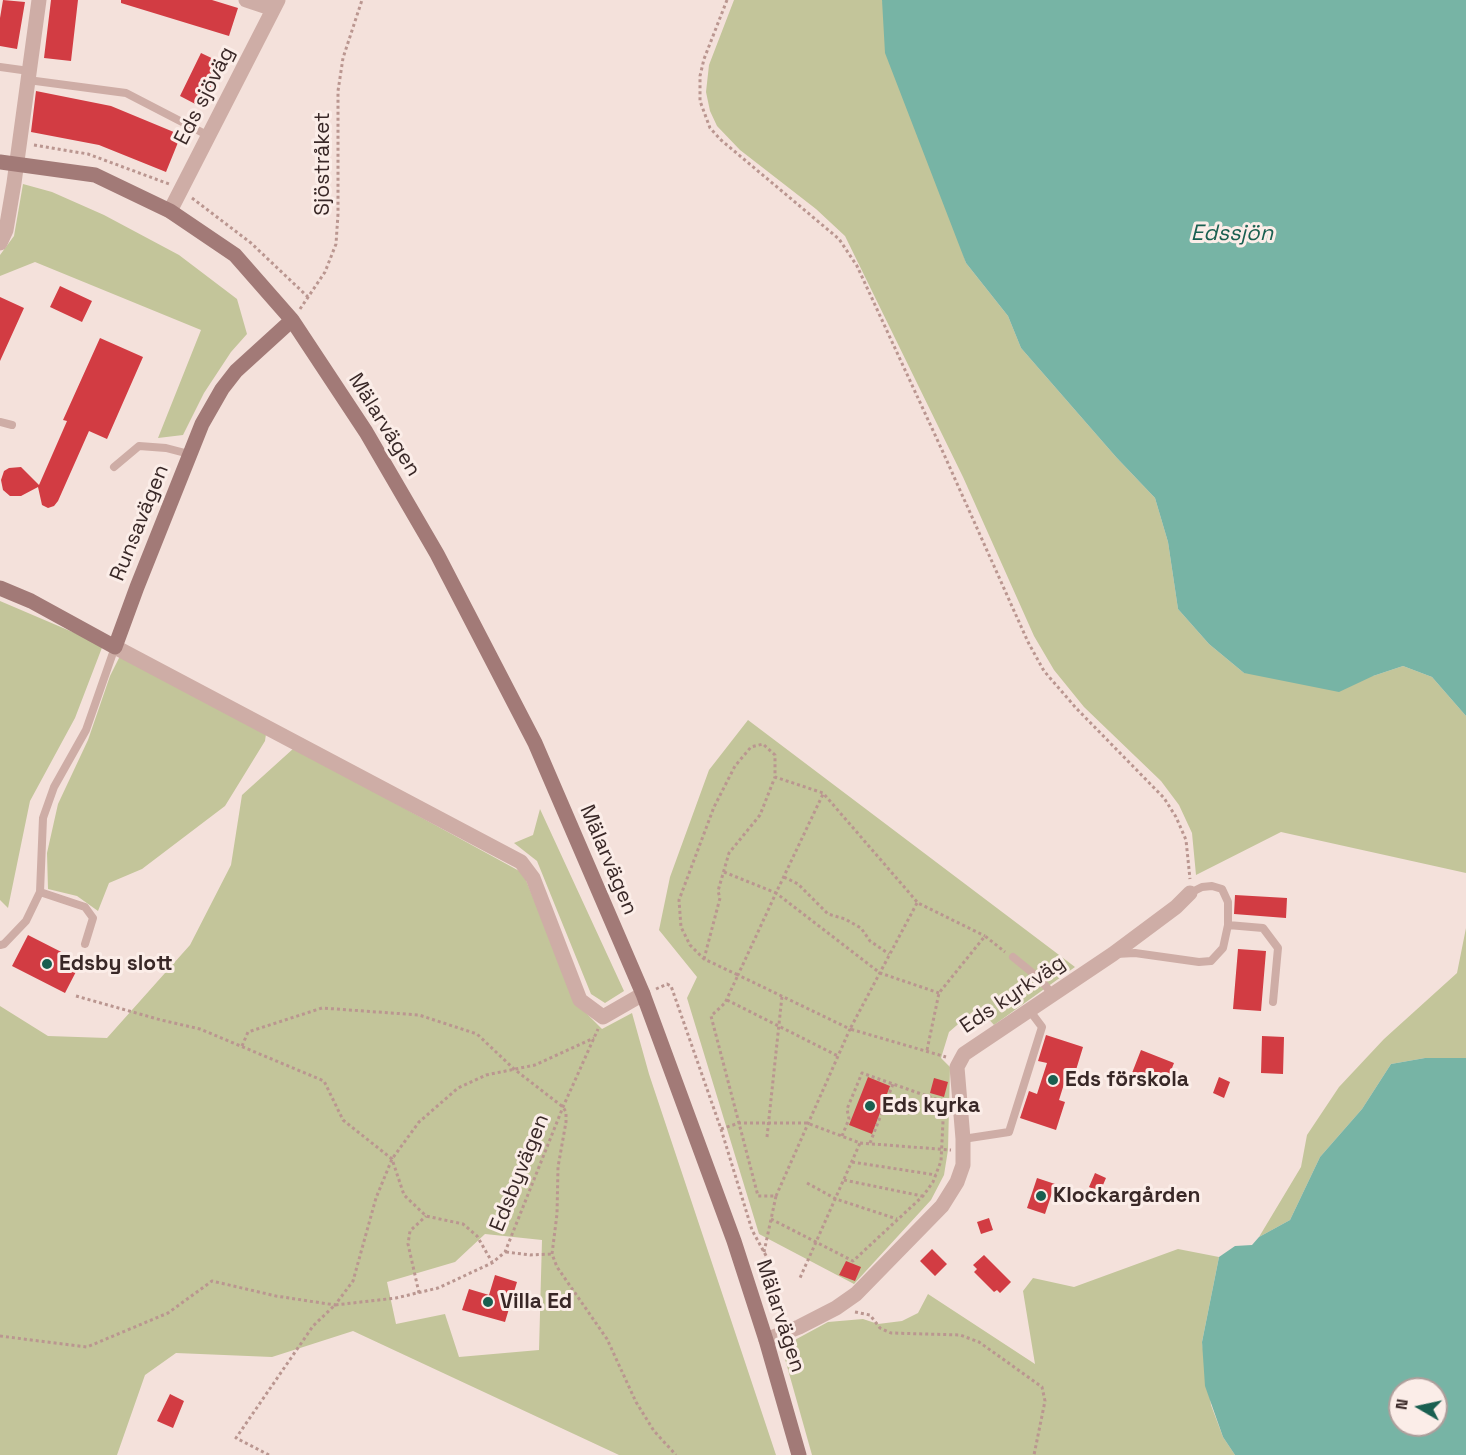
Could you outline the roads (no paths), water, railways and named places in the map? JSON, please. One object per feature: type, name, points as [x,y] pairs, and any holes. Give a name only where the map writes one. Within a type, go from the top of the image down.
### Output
[{"type":"main road","name":"Mälarvägen","points":[[0,162],[95,175],[170,211],[235,255],[292,320],[366,432],[437,554],[535,743],[644,994],[734,1241],[766,1340],[799,1455]]},
{"type":"main road","name":"Runsavägen","points":[[115,646],[202,424],[222,389],[247,360],[292,320]]},
{"type":"main road","points":[[0,588],[31,601],[115,646]]},
{"type":"street","points":[[0,243],[6,230],[17,163],[39,0]]},
{"type":"street","points":[[246,0],[275,4]]},
{"type":"street","name":"Eds sjöväg","points":[[170,211],[275,4]]},
{"type":"street","points":[[115,646],[521,862],[533,878],[580,1000],[603,1017],[644,994]]},
{"type":"street","name":"Eds kyrkväg","points":[[766,1340],[799,1327],[836,1308],[856,1294],[942,1206],[957,1182],[963,1165],[957,1067],[964,1054],[1113,954],[1176,907],[1190,892]]},
{"type":"lane","points":[[0,67],[29,76],[126,93],[209,136]]},
{"type":"lane","points":[[0,422],[12,425]]},
{"type":"lane","points":[[114,467],[139,446],[166,448],[189,454]]},
{"type":"lane","points":[[0,945],[4,944],[26,921],[40,892],[43,818],[54,787],[86,730],[115,646]]},
{"type":"lane","points":[[1113,954],[1135,952],[1199,962],[1211,961],[1223,948],[1228,925],[1228,903],[1222,889],[1212,886],[1190,892]]},
{"type":"lane","points":[[40,892],[86,907],[93,918],[85,944]]},
{"type":"lane","points":[[1228,925],[1263,928],[1278,948],[1273,1002]]},
{"type":"lane","points":[[1013,957],[1040,979],[1052,994]]},
{"type":"lane","points":[[963,1139],[1009,1132],[1042,1027],[1030,1011]]},
{"type":"water","name":"Edssjön","points":[[882,0],[1466,0],[1466,716],[1432,677],[1403,666],[1373,676],[1339,692],[1244,673],[1209,644],[1178,609],[1168,542],[1155,498],[1021,348],[1008,316],[966,263],[885,53]]},
{"type":"water","points":[[1425,1058],[1466,1058],[1466,1455],[1235,1455],[1223,1437],[1205,1386],[1202,1342],[1219,1257],[1235,1246],[1252,1245],[1259,1237],[1290,1220],[1320,1157],[1362,1109],[1391,1064]]},
{"type":"place","name":"Edsby slott","points":[[47,964]]},
{"type":"place","name":"Eds förskola","points":[[1053,1080]]},
{"type":"place","name":"Eds kyrka","points":[[870,1106]]},
{"type":"place","name":"Klockargården","points":[[1041,1196]]},
{"type":"place","name":"Villa Ed","points":[[488,1302]]}]
